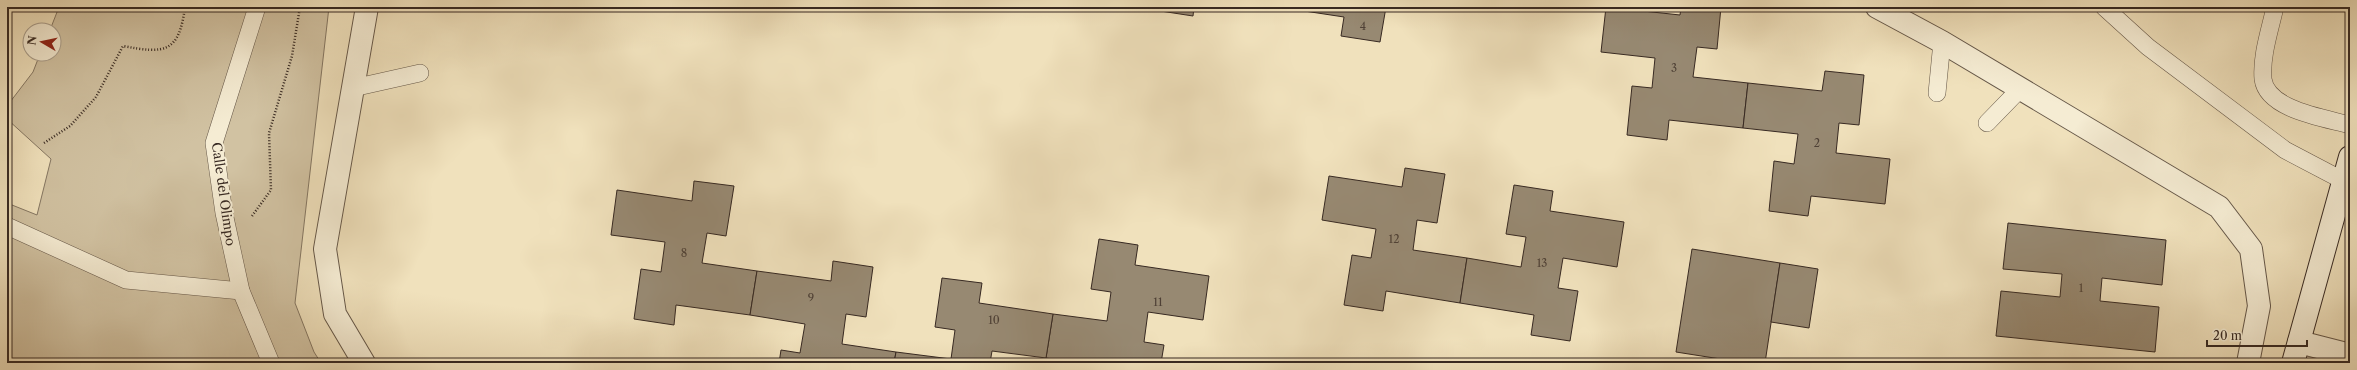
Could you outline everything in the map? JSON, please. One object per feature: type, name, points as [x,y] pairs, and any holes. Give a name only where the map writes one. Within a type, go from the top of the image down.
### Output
[{"type":"street","points":[[364,363],[335,314],[326,249],[367,7]]},
{"type":"street","points":[[1877,7],[1942,42],[2219,207],[2251,249],[2259,306],[2248,363]]},
{"type":"street","points":[[2293,363],[2350,157]]},
{"type":"street","points":[[2299,342],[2350,355]]},
{"type":"lane","name":"Calle del Olimpo","points":[[257,7],[214,142],[230,243],[241,291],[271,363]]},
{"type":"lane","points":[[2104,7],[2148,47],[2285,150],[2344,181]]},
{"type":"lane","points":[[2275,7],[2264,57],[2263,80],[2270,96],[2296,111],[2350,125]]},
{"type":"lane","points":[[1937,93],[1942,42]]},
{"type":"lane","points":[[353,88],[420,73]]},
{"type":"lane","points":[[1987,123],[2020,89]]},
{"type":"lane","points":[[7,226],[126,280],[241,291]]},
{"type":"path","points":[[44,143],[70,126],[96,97],[123,46],[150,51],[165,48],[177,40],[185,7]]},
{"type":"path","points":[[230,243],[272,190],[269,133],[292,56],[300,7]]},
{"type":"shaded area","points":[[59,7],[329,7],[295,303],[314,352],[321,363],[7,363],[7,203],[37,215],[51,159],[7,119],[7,106],[33,72],[37,62],[62,62],[62,22],[53,22]]},
{"type":"building","points":[[1154,7],[1194,7],[1193,16],[1154,10]]},
{"type":"building","points":[[1278,7],[1386,7],[1380,42],[1341,36],[1344,17]]},
{"type":"building","points":[[1606,7],[1680,15],[1681,7],[1721,7],[1717,49],[1697,47],[1693,77],[1748,83],[1743,128],[1669,120],[1667,140],[1627,135],[1632,86],[1652,88],[1655,58],[1601,52]]},
{"type":"building","points":[[1825,71],[1864,75],[1859,125],[1839,123],[1836,153],[1890,159],[1885,204],[1811,196],[1808,216],[1769,211],[1774,161],[1794,164],[1798,134],[1743,128],[1748,83],[1822,91]]},
{"type":"building","points":[[1405,168],[1445,174],[1437,223],[1417,220],[1413,250],[1467,258],[1460,303],[1386,291],[1383,311],[1344,305],[1352,255],[1371,258],[1376,229],[1322,220],[1329,176],[1402,187]]},
{"type":"building","points":[[694,181],[734,186],[726,236],[707,233],[702,263],[757,271],[750,315],[676,305],[674,325],[634,319],[641,269],[661,272],[665,242],[611,235],[617,190],[692,201]]},
{"type":"building","points":[[1514,185],[1553,191],[1550,211],[1624,222],[1617,267],[1563,258],[1558,288],[1578,291],[1570,341],[1531,335],[1534,315],[1460,303],[1467,258],[1521,267],[1526,237],[1506,234]]},
{"type":"building","points":[[2008,223],[2166,240],[2162,285],[2102,278],[2100,301],[2159,307],[2155,352],[1996,336],[2001,291],[2060,297],[2062,274],[2003,269]]},
{"type":"building","points":[[1099,239],[1138,245],[1135,265],[1209,276],[1203,320],[1148,312],[1144,342],[1164,345],[1161,363],[1079,363],[1046,358],[1053,314],[1107,321],[1111,292],[1091,289]]},
{"type":"building","points":[[1692,249],[1780,263],[1765,363],[1746,363],[1676,352]]},
{"type":"building","points":[[833,261],[873,267],[866,317],[846,314],[842,344],[896,352],[894,363],[779,363],[781,350],[800,353],[805,324],[750,315],[757,271],[831,281]]},
{"type":"building","points":[[1780,263],[1818,269],[1809,328],[1771,322]]},
{"type":"building","points":[[942,278],[982,283],[979,303],[1053,314],[1046,358],[992,351],[990,363],[894,363],[896,352],[951,359],[955,330],[935,327]]}]
